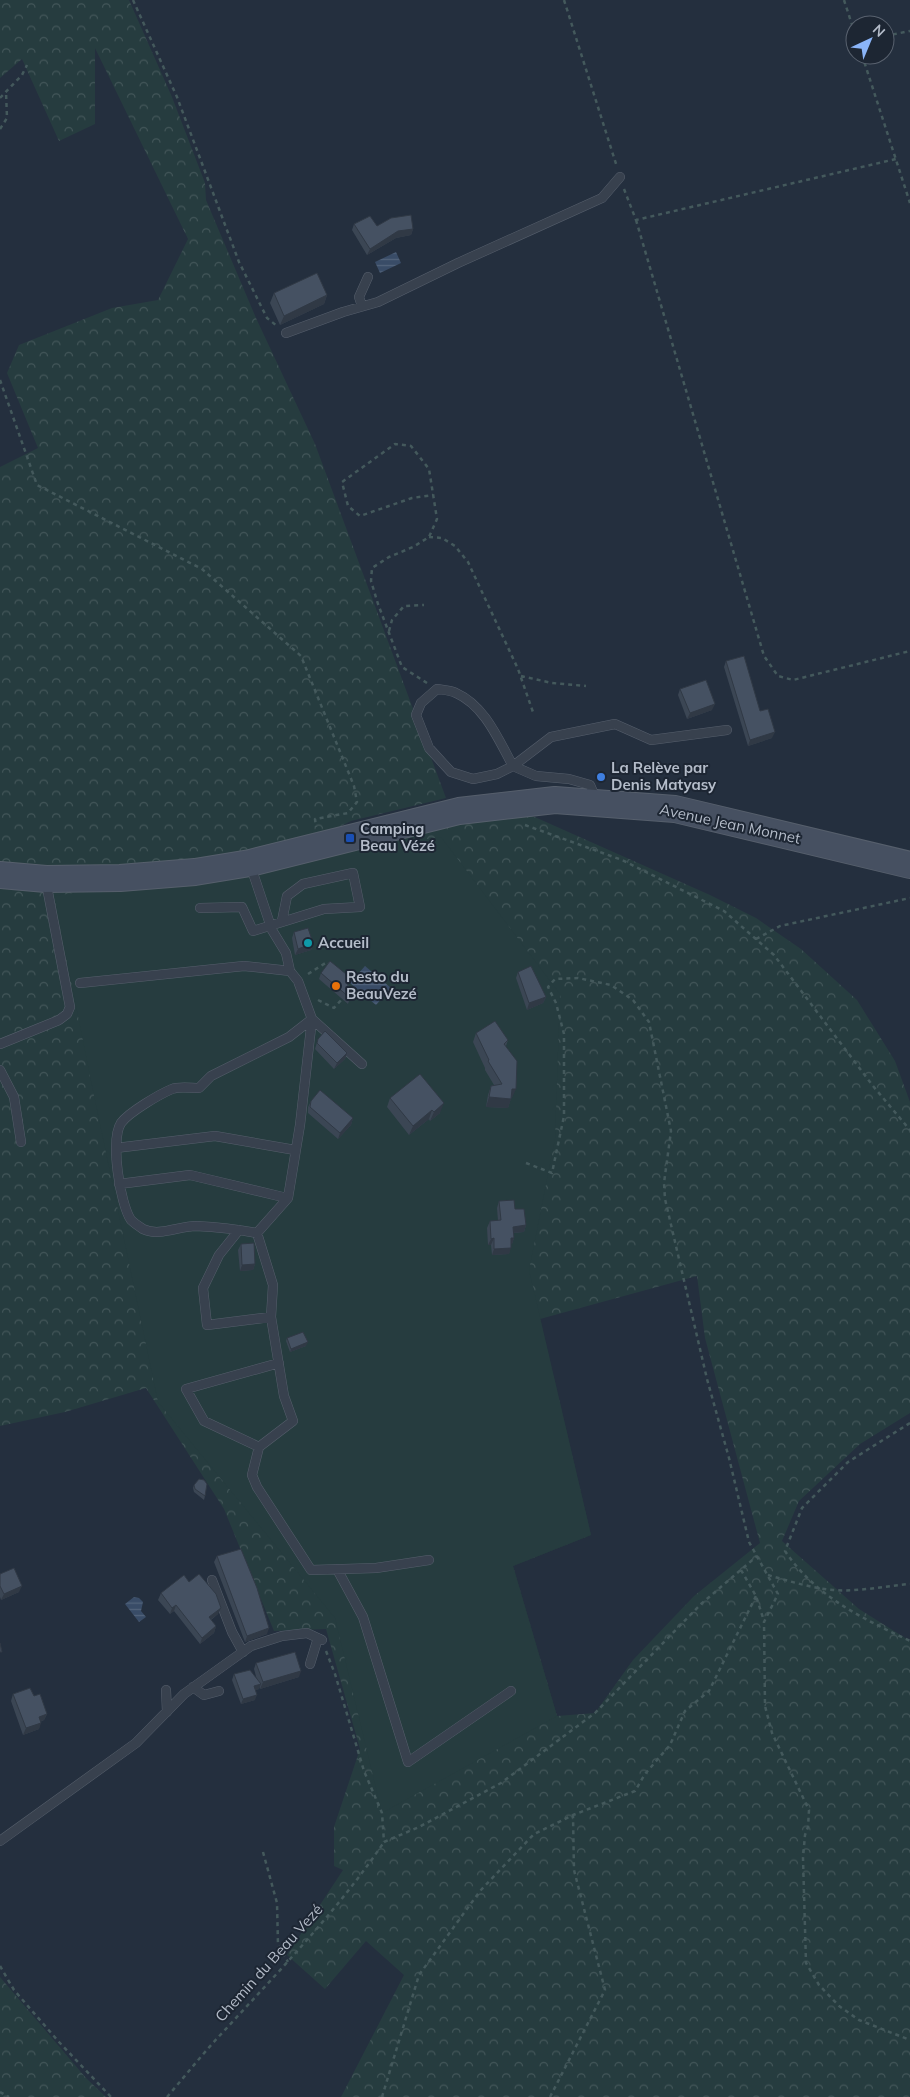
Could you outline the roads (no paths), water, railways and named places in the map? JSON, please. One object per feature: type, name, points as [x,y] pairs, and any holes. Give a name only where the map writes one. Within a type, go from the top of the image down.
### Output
[{"type":"main road","name":"Avenue Jean Monnet","points":[[0,875],[46,879],[120,878],[186,873],[250,862],[459,811],[555,800],[675,809],[910,865]]},
{"type":"lane","points":[[286,333],[378,302],[458,263],[602,198],[620,177]]},
{"type":"lane","points":[[362,306],[359,297],[368,277]]},
{"type":"lane","points":[[597,803],[590,785],[569,779],[536,776],[513,766],[489,723],[474,704],[455,692],[437,689],[421,704],[416,715],[429,748],[451,772],[473,779],[497,774],[513,766],[551,737],[615,724],[651,740],[726,730]]},
{"type":"lane","points":[[250,862],[271,926],[286,953],[290,971],[298,980],[312,1019],[296,1150],[287,1198],[257,1233]]},
{"type":"lane","points":[[200,908],[242,907],[253,931],[286,919],[324,909],[360,907],[352,874],[303,884],[288,896],[282,920]]},
{"type":"lane","points":[[0,1044],[59,1020],[67,1014],[70,1007],[46,879]]},
{"type":"lane","points":[[80,983],[244,966],[290,971]]},
{"type":"lane","points":[[312,1019],[362,1064]]},
{"type":"lane","points":[[257,1233],[193,1226],[156,1232],[144,1229],[131,1219],[119,1184],[116,1148],[121,1123],[134,1112],[174,1088],[199,1088],[211,1076],[290,1037],[312,1019]]},
{"type":"lane","points":[[0,1070],[14,1097],[20,1142]]},
{"type":"lane","points":[[116,1148],[214,1136],[296,1150]]},
{"type":"lane","points":[[119,1184],[190,1175],[287,1198]]},
{"type":"lane","points":[[239,1230],[219,1255],[202,1288],[206,1325],[271,1317]]},
{"type":"lane","points":[[257,1233],[273,1285],[271,1317],[284,1396],[293,1421],[259,1447],[252,1475],[257,1487],[311,1570],[376,1568],[429,1560]]},
{"type":"lane","points":[[259,1447],[204,1421],[186,1389],[279,1363]]},
{"type":"lane","points":[[337,1569],[364,1618],[408,1762],[511,1691]]},
{"type":"lane","points":[[212,1580],[232,1632],[242,1652]]},
{"type":"lane","points":[[0,1841],[136,1743],[193,1687],[251,1646],[282,1636],[307,1632],[320,1639],[310,1664]]},
{"type":"lane","points":[[193,1687],[204,1695],[219,1691]]},
{"type":"lane","points":[[166,1690],[167,1712]]},
{"type":"water","points":[[396,252],[401,263],[380,273],[375,262]]},
{"type":"water","points":[[365,966],[391,988],[376,1005],[350,983]]},
{"type":"water","points":[[134,1597],[139,1598],[143,1602],[141,1611],[146,1617],[139,1622],[125,1604]]},
{"type":"place","name":"La Relève par Denis Matyasy","points":[[601,777]]},
{"type":"place","name":"Camping Beau Vézé","points":[[350,838]]},
{"type":"place","name":"Accueil","points":[[308,943]]},
{"type":"place","name":"Resto du BeauVezé","points":[[336,986]]}]
